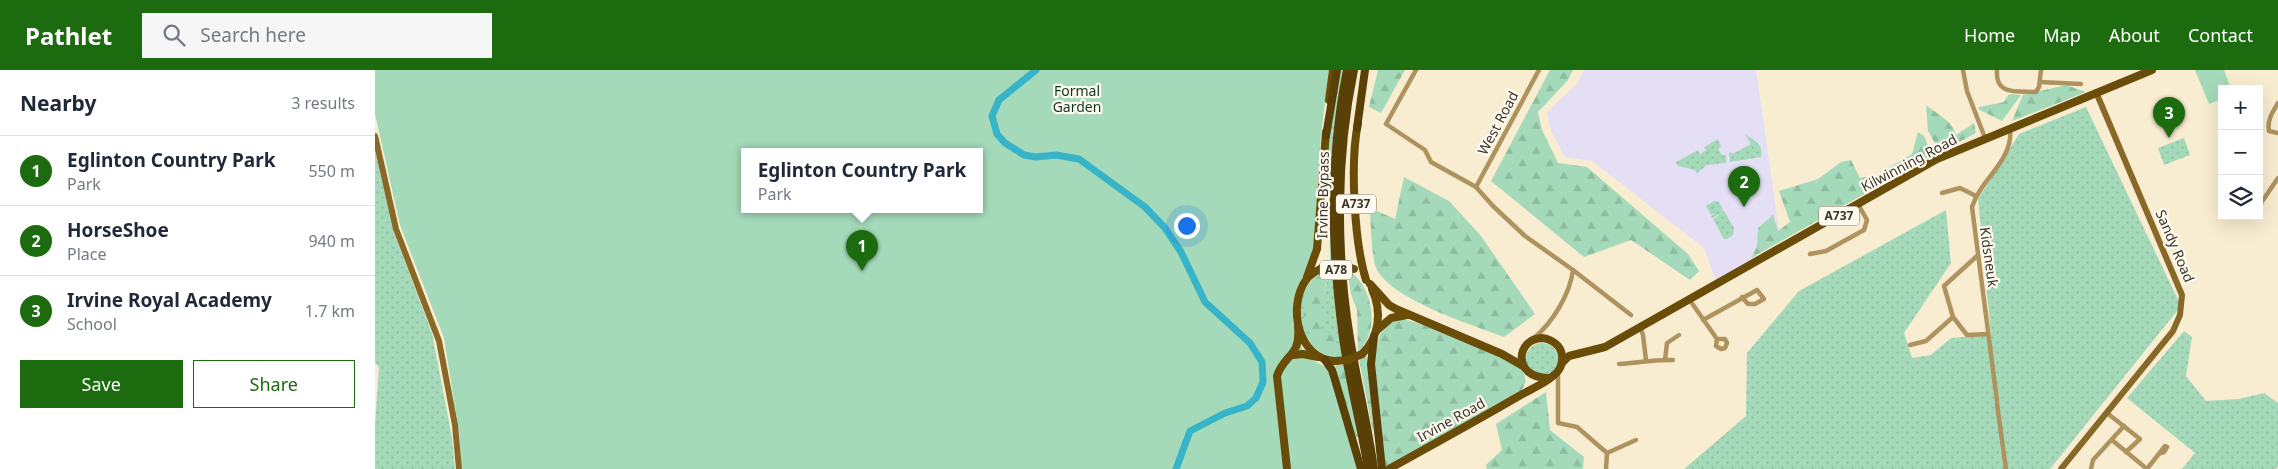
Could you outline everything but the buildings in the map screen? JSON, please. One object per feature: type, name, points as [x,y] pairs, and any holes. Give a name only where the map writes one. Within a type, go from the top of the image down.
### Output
[{"type":"highway","points":[[1326,136],[1337,70]]},
{"type":"highway","name":"Irvine Bypass","points":[[1347,70],[1335,168],[1335,259],[1343,341],[1368,469]]},
{"type":"highway","name":"Irvine Bypass","points":[[1354,70],[1345,127],[1341,177],[1341,258],[1350,338],[1374,469]]},
{"type":"highway","points":[[1357,128],[1365,70]]},
{"type":"highway","points":[[1375,334],[1371,364],[1382,469]]},
{"type":"highway","points":[[1323,359],[1332,370],[1361,469]]},
{"type":"main road","points":[[1326,136],[1333,70]]},
{"type":"main road","points":[[1357,128],[1369,70]]},
{"type":"main road","name":"Kilwinning Road","points":[[1562,363],[1569,356],[1605,348],[1937,159],[2152,70]]},
{"type":"main road","name":"Sandy Road","points":[[2061,469],[2173,331],[2180,315],[2182,295],[2096,92]]},
{"type":"main road","name":"A737","points":[[1357,128],[1355,164],[1356,211],[1368,282]]},
{"type":"main road","points":[[375,136],[396,229],[439,341],[455,425],[459,469]]},
{"type":"main road","name":"A737","points":[[1307,278],[1317,249],[1326,136]]},
{"type":"main road","points":[[1287,469],[1277,383],[1278,372],[1298,342],[1298,300],[1307,278],[1322,268],[1339,264],[1354,270],[1389,305],[1409,316],[1502,354],[1523,366]]},
{"type":"main road","points":[[1368,282],[1378,309],[1375,334]]},
{"type":"main road","points":[[1288,359],[1303,354],[1335,361],[1348,360],[1362,354],[1375,334],[1391,318],[1409,316]]},
{"type":"main road","points":[[1298,327],[1305,342],[1323,359]]},
{"type":"main road","name":"A737","points":[[1502,354],[1510,354],[1541,338],[1555,344]]},
{"type":"main road","points":[[1527,344],[1521,358],[1523,366],[1533,377],[1548,378],[1558,371],[1562,363],[1562,356],[1555,344]]},
{"type":"main road","name":"Kilwinning Road","points":[[1555,344],[1581,353]]},
{"type":"main road","points":[[1525,393],[1528,385],[1528,373]]},
{"type":"main road","name":"Irvine Road","points":[[1390,468],[1525,393],[1548,378]]},
{"type":"street","points":[[1416,70],[1386,124],[1425,150],[1431,162],[1476,187],[1525,236],[1631,315]]},
{"type":"street","name":"West Road","points":[[1476,187],[1539,70]]},
{"type":"street","points":[[1963,70],[1967,91],[1985,138]]},
{"type":"street","points":[[1997,70],[1996,78],[1999,86],[2005,90],[2036,92],[2040,82],[2041,70]]},
{"type":"street","points":[[2040,82],[2081,84]]},
{"type":"street","points":[[2278,103],[2269,116],[2268,128],[2269,131],[2278,134]]},
{"type":"street","points":[[1942,192],[1960,188],[1976,196],[1994,175],[2008,151],[2012,139],[2010,128]]},
{"type":"street","points":[[2263,200],[2278,178]]},
{"type":"street","name":"Kidsneuk","points":[[1976,196],[1972,215],[2006,469]]},
{"type":"street","points":[[1810,254],[1826,251],[1865,230],[1867,220],[1858,204]]},
{"type":"street","points":[[1977,256],[1944,286],[1953,317],[1967,335],[1988,334]]},
{"type":"street","points":[[1527,344],[1549,324],[1570,283],[1573,270]]},
{"type":"street","points":[[1703,320],[1742,297]]},
{"type":"street","points":[[1689,299],[1717,339]]},
{"type":"street","points":[[1910,345],[1926,341],[1953,317]]},
{"type":"street","points":[[1549,324],[1549,335],[1555,344]]},
{"type":"street","points":[[1639,327],[1643,335],[1646,360]]},
{"type":"street","points":[[1665,360],[1667,343],[1679,335]]},
{"type":"street","points":[[1619,364],[1639,363],[1646,360],[1673,360]]},
{"type":"street","points":[[1558,371],[1558,423],[1577,427],[1607,453]]},
{"type":"street","points":[[1548,378],[1557,388]]},
{"type":"street","points":[[2107,413],[2140,439],[2126,452]]},
{"type":"street","points":[[2091,469],[2093,460],[2124,426]]},
{"type":"street","points":[[1607,453],[1636,440]]},
{"type":"street","points":[[2112,440],[2147,469],[2161,453]]},
{"type":"street","points":[[1606,469],[1607,453]]},
{"type":"shaded area","points":[[1584,70],[1756,70],[1780,237],[1718,285],[1704,248],[1592,161],[1565,157],[1551,131],[1547,112],[1577,84]]},
{"type":"green space","name":"Formal Garden","points":[[375,70],[1329,70],[1321,135],[1313,256],[1299,285],[1293,312],[1295,333],[1303,349],[1312,360],[1326,367],[1331,374],[1358,469],[462,469],[459,432],[444,338],[400,225],[375,114]]},
{"type":"green space","points":[[1340,70],[1344,70],[1332,260],[1330,261],[1329,174],[1325,173],[1332,114]]},
{"type":"green space","points":[[1378,70],[1405,70],[1381,113],[1369,107]]},
{"type":"green space","points":[[1550,70],[1573,70],[1568,80],[1538,112],[1542,130],[1558,163],[1587,167],[1688,254],[1699,271],[1690,280],[1631,240],[1584,257],[1491,181]]},
{"type":"green space","points":[[2195,70],[2224,70],[2230,85],[2218,85],[2218,101],[2209,104]]},
{"type":"green space","points":[[2066,85],[2086,92],[2012,121],[2023,95]]},
{"type":"green space","points":[[2009,94],[2021,95],[2002,121],[1978,109],[1979,107],[2004,102]]},
{"type":"green space","points":[[1926,105],[1952,126],[1956,135],[1974,123],[1976,133],[1940,152],[1928,131]]},
{"type":"green space","points":[[2086,107],[2181,306],[2050,469],[1684,469],[1746,416],[1747,353],[1799,291],[1946,210],[1951,263],[1904,333],[1912,358],[1931,355],[1951,338],[1991,335],[1978,199],[2019,134]]},
{"type":"green space","points":[[1918,132],[1924,136],[1932,155],[1889,181],[1880,173],[1912,154]]},
{"type":"green space","points":[[1745,134],[1760,145],[1761,157],[1730,162],[1729,153],[1731,152],[1732,154],[1751,144]]},
{"type":"green space","points":[[2184,138],[2190,155],[2164,165],[2158,148]]},
{"type":"green space","points":[[1718,139],[1721,147],[1718,149],[1722,155],[1726,155],[1726,163],[1707,165],[1697,173],[1695,170],[1678,166],[1676,162],[1698,150],[1700,154],[1706,150],[1704,147]]},
{"type":"green space","points":[[375,149],[394,233],[432,333],[452,438],[455,469],[375,469],[375,425],[379,367],[375,363]]},
{"type":"green space","points":[[1851,160],[1860,178],[1874,176],[1873,189],[1751,258],[1757,247],[1758,228],[1773,215],[1778,231],[1790,222],[1779,191],[1818,179],[1841,162]]},
{"type":"green space","points":[[1404,177],[1449,201],[1481,236],[1535,314],[1504,337],[1432,309],[1412,299],[1382,277],[1375,265],[1371,237],[1370,208],[1395,219]]},
{"type":"green space","points":[[1714,201],[1719,202],[1723,210],[1721,211],[1724,211],[1734,228],[1733,235],[1727,239],[1724,239],[1713,219],[1722,213],[1712,218],[1711,216],[1717,212],[1711,215],[1706,206]]},
{"type":"green space","points":[[1331,268],[1342,357],[1339,357],[1319,327],[1326,315],[1319,304],[1324,300],[1324,292]]},
{"type":"green space","points":[[1331,268],[1325,288],[1324,300],[1320,304],[1325,311],[1326,318],[1324,324],[1319,327],[1331,335],[1339,357],[1330,355],[1318,347],[1308,331],[1304,316],[1305,301],[1310,286],[1322,271]]},
{"type":"green space","points":[[1347,270],[1356,276],[1363,285],[1371,308],[1370,332],[1365,343],[1358,351],[1357,310],[1351,294]]},
{"type":"green space","points":[[1322,271],[1320,277],[1315,281],[1318,347],[1334,358],[1321,352],[1311,343],[1304,331],[1301,319],[1301,305],[1304,292],[1311,281]]},
{"type":"green space","points":[[1402,319],[1425,325],[1518,365],[1524,375],[1525,384],[1521,391],[1385,467],[1373,355],[1380,334],[1391,322]]},
{"type":"green space","points":[[2184,331],[2192,337],[2186,376],[2206,401],[2239,399],[2264,393],[2278,403],[2278,467],[2276,469],[2182,469],[2195,453],[2127,398]]},
{"type":"green space","points":[[1542,343],[1554,347],[1558,359],[1554,371],[1542,375],[1530,371],[1526,359],[1530,347]]},
{"type":"green space","points":[[1365,355],[1367,358],[1374,438],[1359,359]]},
{"type":"green space","points":[[1335,365],[1344,365],[1359,436],[1355,438]]},
{"type":"green space","points":[[1546,392],[1550,430],[1584,457],[1583,469],[1487,469],[1486,465],[1502,450],[1496,424]]},
{"type":"waterway","points":[[1036,70],[999,100],[992,116],[997,134],[1005,143],[1024,155],[1036,157],[1056,155],[1079,159],[1145,207],[1165,228],[1181,252],[1205,302],[1250,343],[1262,362],[1263,382],[1256,398],[1247,406],[1225,413],[1190,431],[1176,469]]},
{"type":"place","name":"Irvine Royal Academy","points":[[2169,138]]},
{"type":"place","name":"HorseShoe","points":[[1744,207]]},
{"type":"place","name":"Eglinton Country Park","points":[[862,271]]}]
